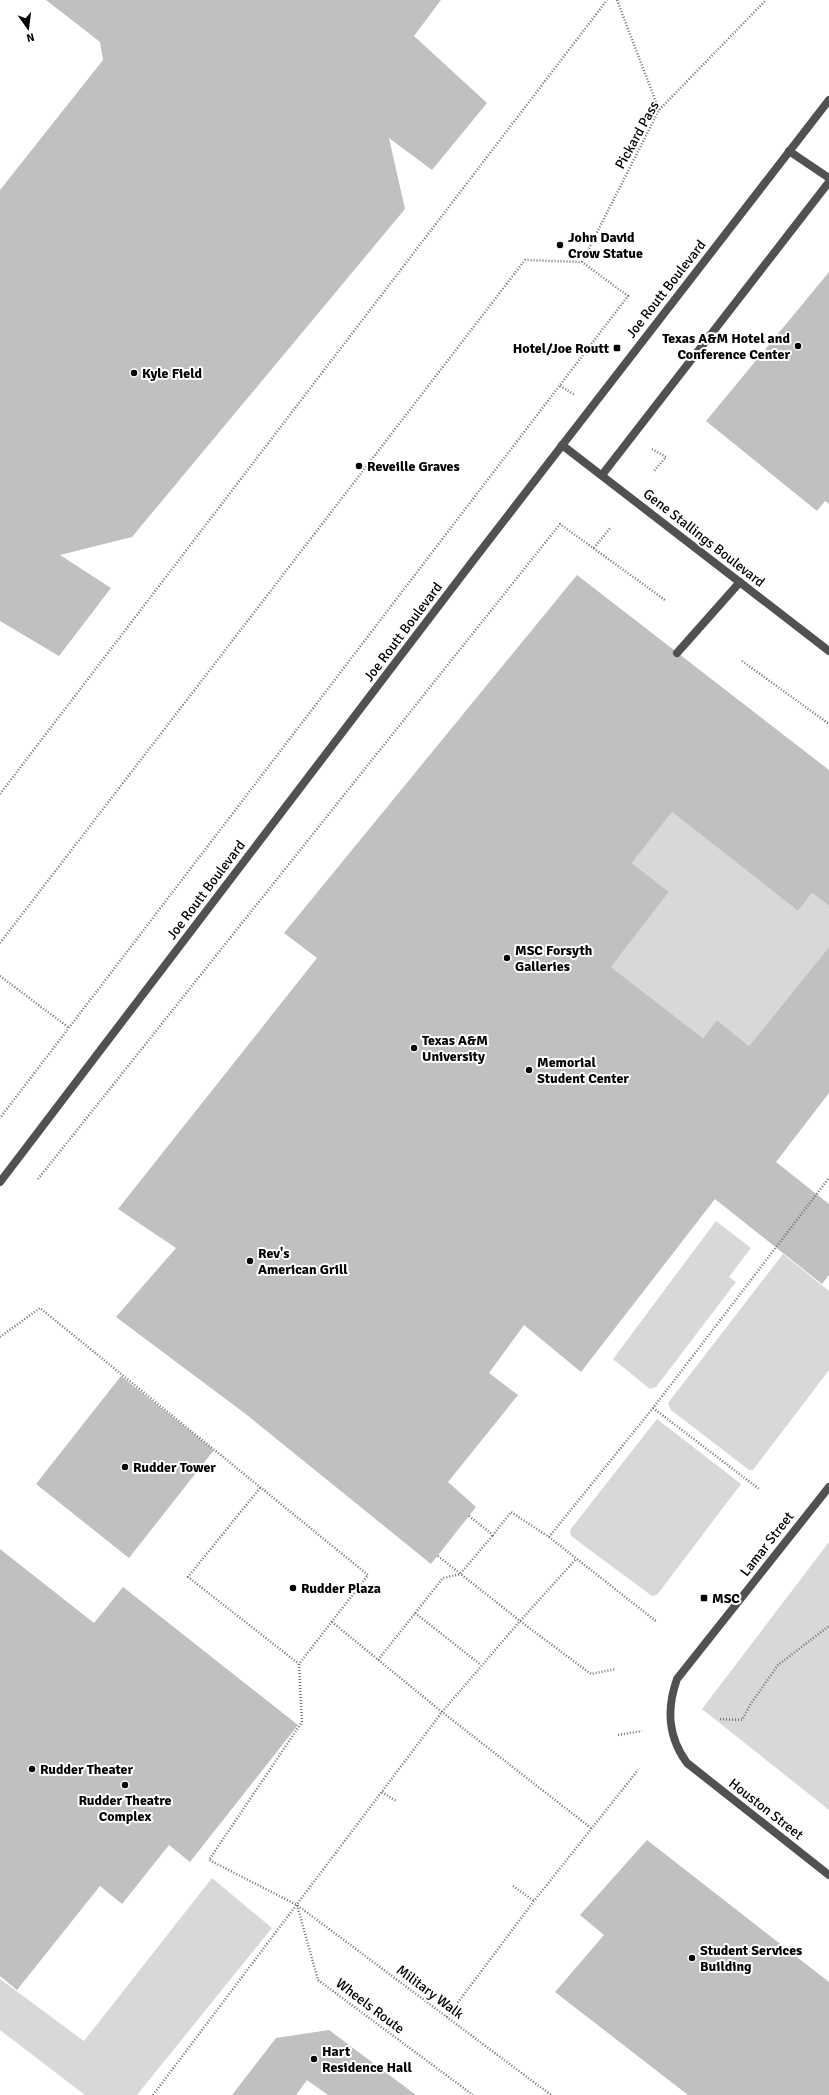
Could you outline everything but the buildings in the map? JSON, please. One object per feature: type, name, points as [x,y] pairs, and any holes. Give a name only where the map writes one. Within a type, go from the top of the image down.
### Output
[{"type":"street","name":"Joe Routt Boulevard","points":[[0,1182],[562,445],[829,100]]},
{"type":"street","points":[[789,151],[829,178]]},
{"type":"street","points":[[602,475],[829,182]]},
{"type":"street","name":"Gene Stallings Boulevard","points":[[562,445],[829,651]]},
{"type":"street","points":[[677,653],[740,582]]},
{"type":"street","name":"Lamar Street","points":[[687,1763],[678,1751],[671,1727],[670,1697],[677,1679],[829,1487]]},
{"type":"street","name":"Houston Street","points":[[687,1763],[829,1875]]},
{"type":"path","points":[[0,794],[607,0]]},
{"type":"path","points":[[616,0],[660,110]]},
{"type":"path","name":"Pickard Pass","points":[[582,262],[660,110],[766,0]]},
{"type":"path","points":[[0,943],[525,260],[582,262],[628,296],[0,1117]]},
{"type":"path","points":[[560,386],[578,397]]},
{"type":"path","points":[[652,449],[666,457],[654,471]]},
{"type":"path","points":[[38,1179],[560,524],[665,600]]},
{"type":"path","points":[[594,548],[611,527]]},
{"type":"path","points":[[742,660],[829,724]]},
{"type":"path","points":[[0,976],[68,1027]]},
{"type":"path","points":[[549,1537],[653,1408],[829,1178]]},
{"type":"path","points":[[0,1337],[40,1308],[368,1575],[299,1664],[188,1577],[261,1488]]},
{"type":"path","points":[[653,1408],[759,1489]]},
{"type":"path","points":[[378,1660],[443,1578],[460,1574],[493,1535],[510,1512],[549,1537],[657,1622]]},
{"type":"path","points":[[469,1516],[493,1535]]},
{"type":"path","points":[[438,1556],[520,1621],[591,1674],[616,1669]]},
{"type":"path","points":[[153,2095],[442,1712],[520,1621],[576,1559]]},
{"type":"path","points":[[415,1613],[481,1666]]},
{"type":"path","points":[[332,1622],[442,1712],[591,1828]]},
{"type":"path","points":[[720,1719],[742,1720],[750,1705],[778,1665],[829,1626]]},
{"type":"path","name":"Military Walk","points":[[299,1664],[302,1722],[209,1860],[297,1905],[551,2095]]},
{"type":"path","points":[[618,1736],[642,1731]]},
{"type":"path","points":[[447,2017],[534,1901],[638,1770]]},
{"type":"path","points":[[382,1792],[396,1801]]},
{"type":"path","points":[[513,1886],[534,1901]]},
{"type":"path","name":"Wheels Route","points":[[297,1905],[318,1980],[473,2095]]},
{"type":"shaded area","points":[[672,812],[798,911],[812,893],[829,906],[829,947],[749,1046],[717,1020],[703,1038],[611,967],[669,892],[632,863]]},
{"type":"shaded area","points":[[716,1221],[751,1248],[729,1277],[736,1282],[656,1387],[650,1389],[613,1359]]},
{"type":"shaded area","points":[[783,1254],[829,1291],[829,1370],[753,1470],[749,1470],[671,1410],[668,1403]]},
{"type":"shaded area","points":[[657,1419],[741,1484],[657,1595],[652,1596],[571,1536],[570,1530]]},
{"type":"shaded area","points":[[829,1542],[829,1810],[702,1709]]},
{"type":"shaded area","points":[[212,1878],[272,1928],[137,2095],[85,2095],[0,2030],[0,1979],[84,2041]]},
{"type":"place","name":"John David Crow Statue","points":[[560,245]]},
{"type":"place","name":"Texas A&M Hotel and Conference Center","points":[[798,346]]},
{"type":"place","name":"Hotel/Joe Routt","points":[[617,348]]},
{"type":"place","name":"Kyle Field","points":[[134,373]]},
{"type":"place","name":"Reveille Graves","points":[[359,466]]},
{"type":"place","name":"MSC Forsyth Galleries","points":[[507,958]]},
{"type":"place","name":"Texas A&M University","points":[[414,1048]]},
{"type":"place","name":"Memorial Student Center","points":[[529,1070]]},
{"type":"place","name":"Rev's American Grill","points":[[250,1261]]},
{"type":"place","name":"Rudder Tower","points":[[125,1467]]},
{"type":"place","name":"Rudder Plaza","points":[[293,1588]]},
{"type":"place","name":"MSC","points":[[704,1598]]},
{"type":"place","name":"Rudder Theater","points":[[32,1769]]},
{"type":"place","name":"Rudder Theatre Complex","points":[[125,1785]]},
{"type":"place","name":"Student Services Building","points":[[692,1958]]},
{"type":"place","name":"Hart Residence Hall","points":[[314,2059]]}]
